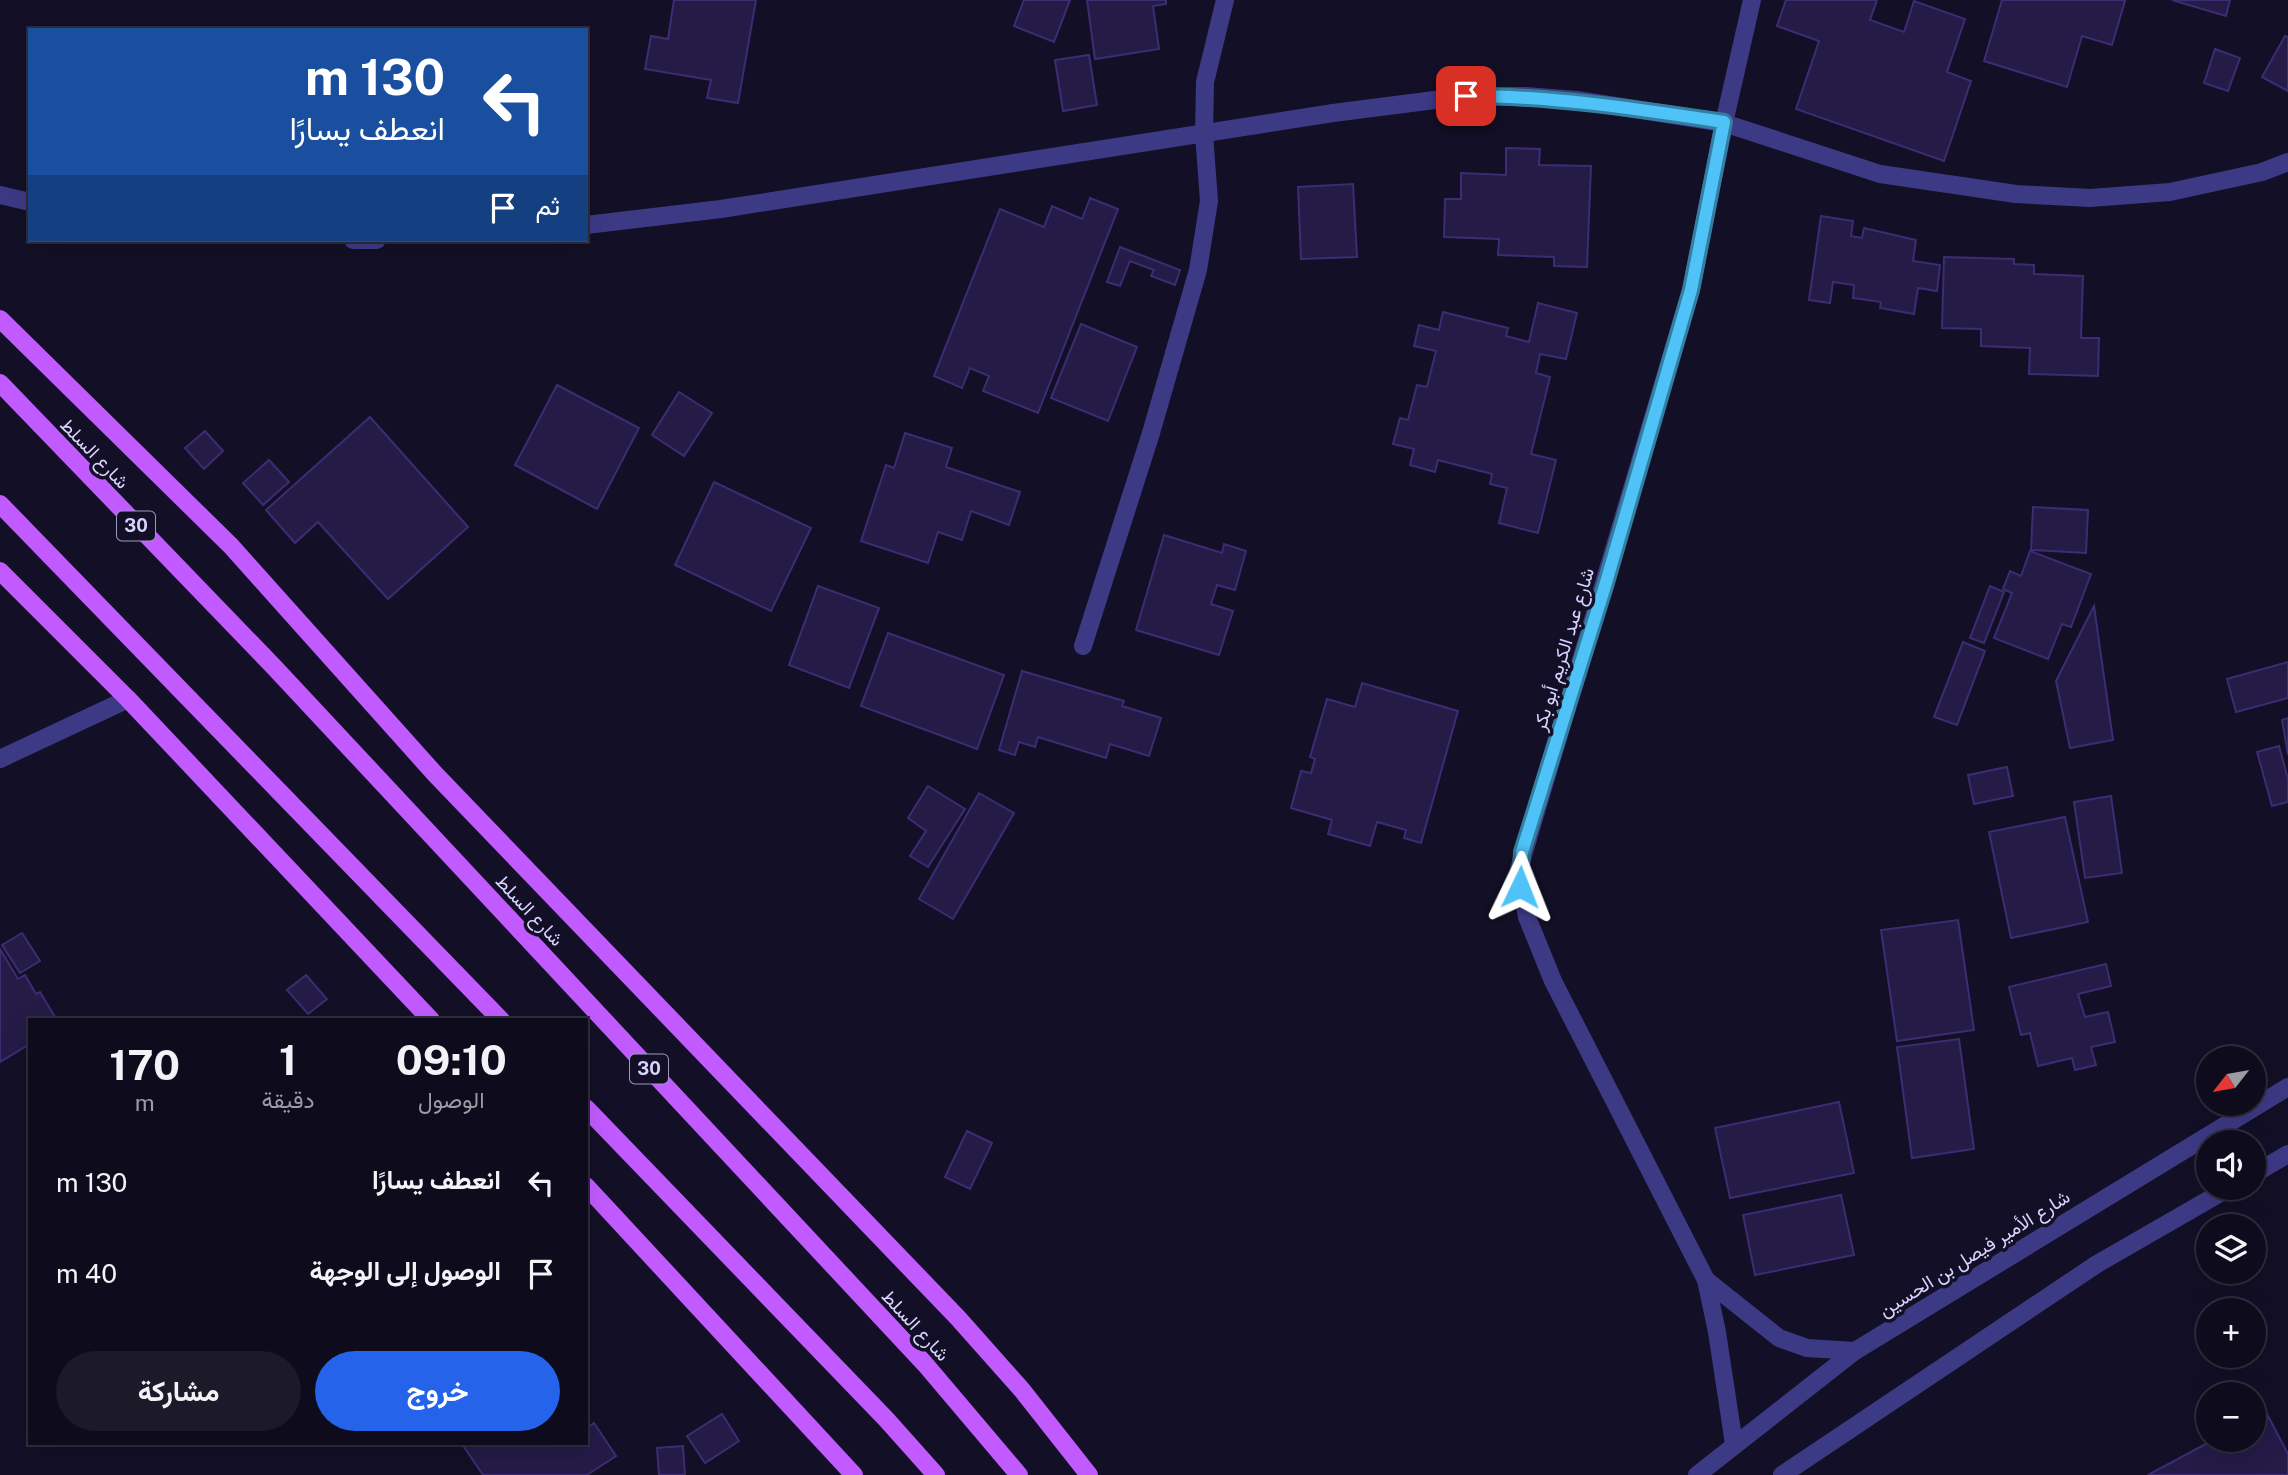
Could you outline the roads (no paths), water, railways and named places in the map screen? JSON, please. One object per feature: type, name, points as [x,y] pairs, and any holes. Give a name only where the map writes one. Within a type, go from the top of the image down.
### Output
[{"type":"main road","points":[[0,318],[232,546],[435,774],[958,1318],[1022,1390],[1089,1475]]},
{"type":"main road","name":"شارع السلط","points":[[0,383],[274,667],[925,1364],[1020,1475]]},
{"type":"main road","points":[[0,504],[499,1018]]},
{"type":"main road","points":[[0,571],[128,699],[429,1018]]},
{"type":"main road","points":[[588,1110],[886,1419],[936,1475]]},
{"type":"main road","points":[[588,1188],[854,1475]]},
{"type":"street","points":[[1083,646],[1151,433],[1198,270],[1209,201],[1204,134],[1205,82],[1225,0]]},
{"type":"street","name":"شارع عبد الكريم أبو بكر","points":[[1734,1444],[1706,1280],[1553,981],[1527,917],[1519,869],[1691,290],[1724,122],[1752,0]]},
{"type":"street","points":[[588,225],[721,209],[1466,96],[1526,96],[1577,100],[1724,122],[1880,174],[2017,194],[2090,198],[2170,192],[2262,172],[2288,162]]},
{"type":"street","points":[[0,195],[28,202]]},
{"type":"street","points":[[0,759],[128,699]]},
{"type":"street","name":"شارع الأمير فيصل بن الحسين","points":[[1697,1475],[1855,1351],[2288,1087]]},
{"type":"street","points":[[2266,1167],[2288,1154]]},
{"type":"street","points":[[1782,1475],[2097,1264],[2208,1200]]},
{"type":"street","name":"شارع عبد الكريم أبو بكر","points":[[1706,1280],[1779,1338],[1807,1348],[1855,1351]]}]
